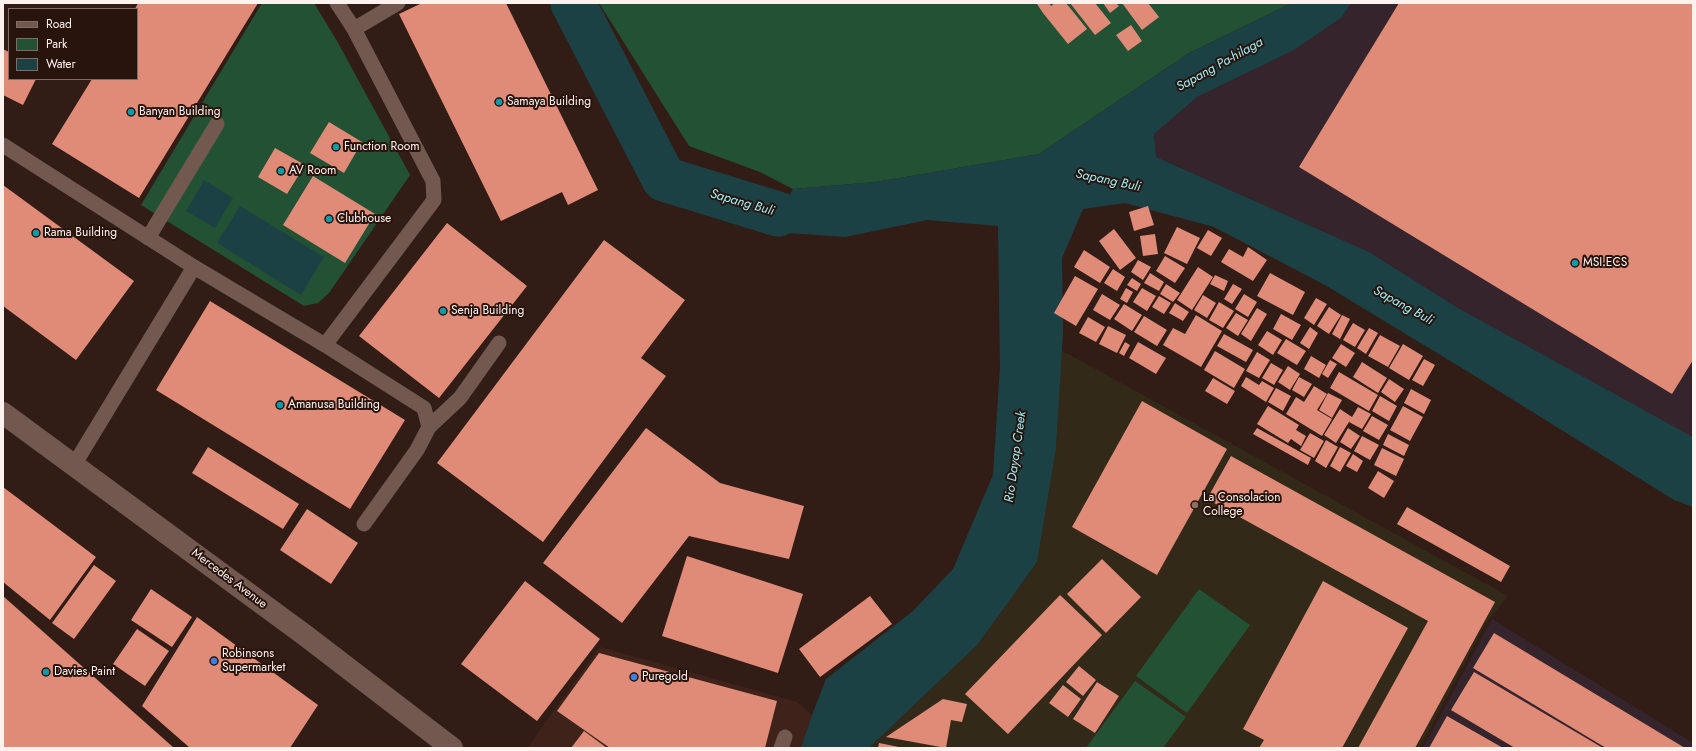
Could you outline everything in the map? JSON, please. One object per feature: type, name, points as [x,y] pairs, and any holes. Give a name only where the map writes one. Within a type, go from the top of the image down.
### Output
[{"type":"main road","name":"Mercedes Avenue","points":[[3,414],[300,632],[452,748]]},
{"type":"lane","points":[[325,345],[434,200],[433,181],[354,29],[337,3]]},
{"type":"lane","points":[[354,29],[398,3]]},
{"type":"lane","points":[[148,238],[217,124]]},
{"type":"lane","points":[[3,145],[194,267],[325,345],[424,408],[429,427]]},
{"type":"lane","points":[[74,466],[194,267]]},
{"type":"lane","points":[[364,524],[417,450],[429,427],[460,398],[499,343]]},
{"type":"shaded area","name":"MSI.ECS","points":[[1351,3],[1693,3],[1693,433],[1690,436],[1458,308],[1369,252],[1156,157],[1154,134],[1197,97],[1294,50],[1341,18]]},
{"type":"shaded area","name":"La Consolacion College","points":[[1061,350],[1508,596],[1486,623],[1420,748],[869,748],[978,644],[1037,562],[1056,448]]},
{"type":"shaded area","points":[[1492,619],[1693,743],[1693,748],[1423,748]]},
{"type":"shaded area","name":"Puregold","points":[[600,647],[797,702],[812,715],[801,748],[527,748]]},
{"type":"green space","points":[[262,3],[314,3],[337,41],[410,175],[329,293],[318,303],[304,306],[141,205]]},
{"type":"green space","points":[[599,3],[1292,3],[1189,53],[1039,154],[876,182],[793,189],[760,172],[689,146]]},
{"type":"green space","points":[[1199,589],[1250,625],[1187,713],[1136,676]]},
{"type":"green space","points":[[1135,681],[1186,717],[1163,748],[1086,748]]},
{"type":"water","points":[[1292,3],[1351,3],[1341,18],[1294,50],[1197,97],[1154,134],[1156,157],[1369,252],[1458,308],[1693,437],[1693,507],[1674,500],[1325,285],[1214,227],[1125,203],[1083,209],[1062,258],[1063,333],[1056,448],[1037,562],[978,644],[869,748],[801,748],[826,679],[913,611],[953,569],[993,475],[1000,367],[998,226],[927,220],[845,237],[774,232],[778,214],[793,189],[876,182],[1039,154],[1189,53]]},
{"type":"water","points":[[204,180],[233,198],[215,228],[186,211]]},
{"type":"water","points":[[240,206],[324,257],[301,295],[217,243]]},
{"type":"building","name":"Banyan Building","points":[[138,3],[258,3],[139,198],[52,144],[91,80],[138,80],[138,8],[136,8]]},
{"type":"building","name":"Samaya Building","points":[[422,3],[506,3],[598,190],[568,205],[562,192],[501,221],[399,14]]},
{"type":"building","points":[[1049,3],[1051,6],[1055,3],[1066,3],[1087,29],[1068,44],[1043,13],[1037,4]]},
{"type":"building","points":[[1070,3],[1095,3],[1111,23],[1095,35]]},
{"type":"building","points":[[1103,3],[1116,3],[1119,6],[1110,13]]},
{"type":"building","points":[[1122,3],[1148,3],[1159,17],[1142,30]]},
{"type":"building","name":"MSI.ECS","points":[[1399,3],[1693,3],[1693,360],[1672,394],[1299,167]]},
{"type":"building","points":[[1131,25],[1142,41],[1128,51],[1116,35]]},
{"type":"building","points":[[3,49],[8,52],[8,80],[36,80],[23,105],[3,95]]},
{"type":"building","name":"Function Room","points":[[329,122],[362,142],[344,173],[310,153]]},
{"type":"building","name":"AV Room","points":[[275,148],[305,165],[287,194],[258,177]]},
{"type":"building","name":"Clubhouse","points":[[313,176],[375,214],[345,263],[283,225]]},
{"type":"building","name":"Rama Building","points":[[3,185],[134,281],[76,360],[3,306]]},
{"type":"building","points":[[1148,206],[1154,225],[1134,231],[1129,212]]},
{"type":"building","name":"Senja Building","points":[[447,223],[527,286],[439,398],[359,336]]},
{"type":"building","points":[[1177,227],[1200,238],[1187,264],[1164,253]]},
{"type":"building","points":[[1114,229],[1136,258],[1120,270],[1099,241]]},
{"type":"building","points":[[1208,230],[1222,238],[1211,256],[1197,248]]},
{"type":"building","points":[[1155,234],[1158,254],[1143,256],[1140,236]]},
{"type":"building","points":[[604,240],[685,300],[641,358],[666,376],[543,542],[437,463]]},
{"type":"building","points":[[1248,247],[1267,260],[1253,281],[1221,262],[1229,249],[1243,257]]},
{"type":"building","points":[[1084,250],[1110,267],[1100,283],[1074,267]]},
{"type":"building","points":[[1165,256],[1185,268],[1175,283],[1156,271]]},
{"type":"building","points":[[1138,260],[1151,267],[1143,280],[1131,272]]},
{"type":"building","points":[[1198,267],[1213,277],[1192,310],[1177,300]]},
{"type":"building","points":[[1113,269],[1125,277],[1117,291],[1104,283]]},
{"type":"building","points":[[1150,273],[1164,282],[1159,291],[1144,283]]},
{"type":"building","points":[[1270,273],[1305,292],[1293,315],[1257,296]]},
{"type":"building","points":[[1215,275],[1228,281],[1224,291],[1210,284]]},
{"type":"building","points":[[1075,276],[1098,289],[1076,326],[1054,313]]},
{"type":"building","points":[[1132,278],[1141,284],[1137,291],[1127,285]]},
{"type":"building","points":[[1166,284],[1180,293],[1173,302],[1160,294]]},
{"type":"building","points":[[1233,284],[1242,289],[1232,304],[1224,299]]},
{"type":"building","points":[[1126,288],[1133,292],[1127,303],[1120,299]]},
{"type":"building","points":[[1142,288],[1156,296],[1147,311],[1133,302]]},
{"type":"building","points":[[1102,294],[1120,305],[1110,320],[1093,310]]},
{"type":"building","points":[[1244,294],[1257,302],[1248,317],[1235,309]]},
{"type":"building","points":[[1203,295],[1216,303],[1207,318],[1194,310]]},
{"type":"building","points":[[1159,296],[1171,303],[1164,314],[1152,307]]},
{"type":"building","points":[[1316,298],[1327,304],[1314,325],[1304,318]]},
{"type":"building","name":"Amanusa Building","points":[[210,301],[405,420],[350,509],[156,390]]},
{"type":"building","points":[[1219,302],[1234,311],[1223,328],[1209,320]]},
{"type":"building","points":[[1175,303],[1189,312],[1183,321],[1169,313]]},
{"type":"building","points":[[1124,304],[1142,315],[1132,331],[1114,319]]},
{"type":"building","points":[[1329,307],[1341,315],[1329,334],[1317,326]]},
{"type":"building","points":[[1257,308],[1267,314],[1251,341],[1241,334]]},
{"type":"building","points":[[1236,313],[1248,320],[1238,336],[1226,328]]},
{"type":"building","points":[[1281,314],[1301,325],[1292,340],[1273,329]]},
{"type":"building","points":[[1196,315],[1222,331],[1201,367],[1163,345],[1173,328],[1185,334]]},
{"type":"building","points":[[1342,315],[1350,319],[1340,339],[1332,334]]},
{"type":"building","points":[[1144,316],[1167,330],[1157,346],[1134,332]]},
{"type":"building","points":[[1088,317],[1105,327],[1096,342],[1079,333]]},
{"type":"building","points":[[1353,323],[1365,330],[1355,347],[1343,340]]},
{"type":"building","points":[[1108,326],[1126,335],[1117,353],[1099,344]]},
{"type":"building","points":[[1310,327],[1318,333],[1309,349],[1300,343]]},
{"type":"building","points":[[1369,328],[1378,333],[1366,354],[1357,348]]},
{"type":"building","points":[[1267,331],[1282,340],[1273,355],[1258,345]]},
{"type":"building","points":[[1224,334],[1253,350],[1246,362],[1217,346]]},
{"type":"building","points":[[1380,335],[1400,346],[1388,367],[1368,356]]},
{"type":"building","points":[[1286,339],[1306,351],[1297,365],[1277,353]]},
{"type":"building","points":[[1125,342],[1130,345],[1124,356],[1119,353]]},
{"type":"building","points":[[1138,342],[1166,358],[1156,374],[1129,358]]},
{"type":"building","points":[[1341,344],[1355,353],[1346,367],[1332,358]]},
{"type":"building","points":[[1403,344],[1423,356],[1409,380],[1389,368]]},
{"type":"building","points":[[1215,351],[1245,369],[1234,388],[1204,370]]},
{"type":"building","points":[[1257,352],[1270,360],[1259,378],[1246,371]]},
{"type":"building","points":[[1311,356],[1326,365],[1319,378],[1304,369]]},
{"type":"building","points":[[1424,359],[1435,365],[1423,386],[1412,380]]},
{"type":"building","points":[[1330,360],[1337,364],[1328,378],[1322,374]]},
{"type":"building","points":[[1362,362],[1387,378],[1378,393],[1353,377]]},
{"type":"building","points":[[1271,363],[1283,370],[1274,385],[1262,378]]},
{"type":"building","points":[[1288,366],[1300,374],[1290,390],[1278,382]]},
{"type":"building","points":[[1339,372],[1378,395],[1369,411],[1330,388]]},
{"type":"building","points":[[1246,377],[1259,385],[1262,381],[1274,388],[1266,402],[1241,386]]},
{"type":"building","points":[[1299,377],[1312,384],[1304,397],[1292,390]]},
{"type":"building","points":[[1213,378],[1235,391],[1227,404],[1205,391]]},
{"type":"building","points":[[1389,379],[1404,389],[1395,402],[1381,392]]},
{"type":"building","points":[[1314,386],[1327,394],[1317,410],[1332,419],[1322,436],[1286,414],[1296,397],[1304,402]]},
{"type":"building","points":[[1276,388],[1291,396],[1283,411],[1268,402]]},
{"type":"building","points":[[1411,389],[1431,400],[1424,414],[1404,403]]},
{"type":"building","points":[[1328,393],[1342,400],[1332,418],[1319,410]]},
{"type":"building","points":[[1380,396],[1397,406],[1389,421],[1372,411]]},
{"type":"building","points":[[1142,401],[1227,449],[1157,575],[1072,527]]},
{"type":"building","points":[[1268,406],[1299,425],[1296,430],[1306,436],[1301,446],[1291,439],[1288,443],[1257,424]]},
{"type":"building","points":[[1403,406],[1423,417],[1410,441],[1390,430]]},
{"type":"building","points":[[1358,407],[1371,414],[1362,429],[1349,422]]},
{"type":"building","points":[[1340,409],[1352,417],[1336,443],[1324,435]]},
{"type":"building","points":[[1372,416],[1388,425],[1379,440],[1363,431]]},
{"type":"building","points":[[646,428],[720,483],[804,506],[789,559],[689,536],[622,623],[543,563]]},
{"type":"building","points":[[1257,428],[1311,458],[1308,465],[1253,434]]},
{"type":"building","points":[[1348,428],[1360,436],[1351,449],[1340,442]]},
{"type":"building","points":[[1310,433],[1324,441],[1314,458],[1300,450]]},
{"type":"building","points":[[1388,434],[1409,445],[1404,456],[1383,445]]},
{"type":"building","points":[[1362,436],[1379,445],[1370,460],[1354,451]]},
{"type":"building","points":[[1326,440],[1338,447],[1326,468],[1315,461]]},
{"type":"building","points":[[208,447],[299,504],[283,529],[192,473]]},
{"type":"building","points":[[1340,447],[1351,453],[1340,472],[1330,466]]},
{"type":"building","points":[[1382,448],[1404,459],[1396,476],[1374,465]]},
{"type":"building","points":[[1353,454],[1363,461],[1357,472],[1346,466]]},
{"type":"building","points":[[1231,456],[1495,602],[1415,748],[1358,748],[1428,621],[1207,499]]},
{"type":"building","points":[[1378,471],[1394,481],[1384,498],[1368,488]]},
{"type":"building","points":[[3,487],[96,557],[50,620],[3,582]]},
{"type":"building","points":[[1407,507],[1510,566],[1501,582],[1397,524]]},
{"type":"building","points":[[307,509],[358,543],[331,584],[280,550]]},
{"type":"building","points":[[687,556],[803,594],[778,673],[662,636]]},
{"type":"building","points":[[1102,559],[1141,597],[1106,633],[1067,594]]},
{"type":"building","points":[[94,565],[116,581],[74,639],[52,623]]},
{"type":"building","points":[[525,581],[600,639],[537,721],[461,664]]},
{"type":"building","points":[[1323,581],[1408,628],[1342,748],[1259,748],[1264,740],[1243,729]]},
{"type":"building","points":[[151,589],[192,617],[172,647],[131,620]]},
{"type":"building","points":[[1060,595],[1102,635],[1008,734],[965,694]]},
{"type":"building","name":"Davies Paint","points":[[3,596],[174,748],[3,748]]},
{"type":"building","points":[[870,596],[892,624],[820,677],[799,649]]},
{"type":"building","name":"Robinsons Supermarket","points":[[197,617],[318,705],[290,748],[190,748],[142,706]]},
{"type":"building","points":[[137,629],[169,651],[145,686],[113,664]]},
{"type":"building","points":[[1494,633],[1685,748],[1606,748],[1473,668]]},
{"type":"building","name":"Puregold","points":[[599,653],[777,701],[765,748],[610,748],[557,711]]},
{"type":"building","points":[[1079,666],[1096,680],[1083,696],[1066,682]]},
{"type":"building","points":[[1474,672],[1603,748],[1515,748],[1451,710]]},
{"type":"building","points":[[1097,682],[1119,696],[1095,733],[1073,719]]},
{"type":"building","points":[[1063,685],[1081,699],[1068,717],[1049,703]]},
{"type":"building","points":[[943,699],[967,704],[962,722],[951,720],[946,748],[886,737]]},
{"type":"building","points":[[1447,716],[1503,748],[1429,748]]},
{"type":"building","points":[[584,731],[607,748],[571,748]]},
{"type":"building","points":[[879,743],[899,747],[899,748],[878,748]]},
{"type":"waterway","name":"Sapang Buli","points":[[573,3],[664,179],[778,214]]},
{"type":"place","name":"Samaya Building","points":[[499,102]]},
{"type":"place","name":"Banyan Building","points":[[131,112]]},
{"type":"place","name":"Function Room","points":[[336,147]]},
{"type":"place","name":"AV Room","points":[[281,171]]},
{"type":"place","name":"Clubhouse","points":[[329,219]]},
{"type":"place","name":"Rama Building","points":[[36,233]]},
{"type":"place","name":"MSI.ECS","points":[[1575,263]]},
{"type":"place","name":"Senja Building","points":[[443,311]]},
{"type":"place","name":"Amanusa Building","points":[[280,405]]},
{"type":"place","name":"La Consolacion College","points":[[1195,505]]},
{"type":"place","name":"Robinsons Supermarket","points":[[214,661]]},
{"type":"place","name":"Davies Paint","points":[[46,672]]},
{"type":"place","name":"Puregold","points":[[634,677]]},
{"type":"water label","name":"Sapang Pa-hilaga","points":[[1220,65]]},
{"type":"water label","name":"Rio Dayap Creek","points":[[1016,457]]}]
